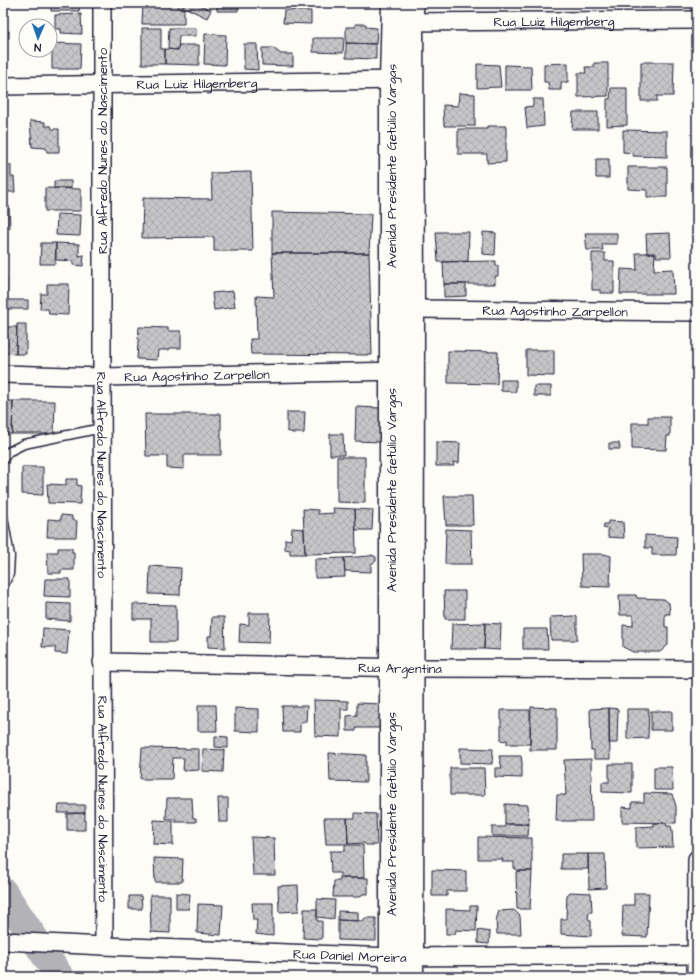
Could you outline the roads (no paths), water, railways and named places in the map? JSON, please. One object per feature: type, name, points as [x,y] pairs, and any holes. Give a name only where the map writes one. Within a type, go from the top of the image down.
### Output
[{"type":"main road","name":"Avenida Presidente Getúlio Vargas","points":[[402,13],[402,80],[391,371],[402,668]]},
{"type":"main road","name":"Avenida Presidente Getúlio Vargas","points":[[401,967],[402,668],[413,309],[402,80]]},
{"type":"street","name":"Rua Alfredo Nunes do Nascimento","points":[[102,3],[102,662],[104,946]]},
{"type":"street","name":"Rua Luiz Hilgemberg","points":[[402,13],[697,20]]},
{"type":"street","name":"Rua Luiz Hilgemberg","points":[[3,86],[402,80]]},
{"type":"street","name":"Rua Agostinho Zarpellon","points":[[413,309],[697,312]]},
{"type":"street","name":"Rua Agostinho Zarpellon","points":[[3,374],[102,377],[412,370]]},
{"type":"street","name":"Rua Argentina","points":[[102,662],[402,668],[697,669]]},
{"type":"street","points":[[696,977],[697,859]]},
{"type":"street","name":"Rua Daniel Moreira","points":[[3,941],[104,946],[401,967],[696,955]]},
{"type":"lane","points":[[3,460],[8,452],[24,444],[102,428]]},
{"type":"lane","points":[[3,517],[10,556],[9,574],[3,587]]},
{"type":"waterway","points":[[3,892],[60,977]]}]
